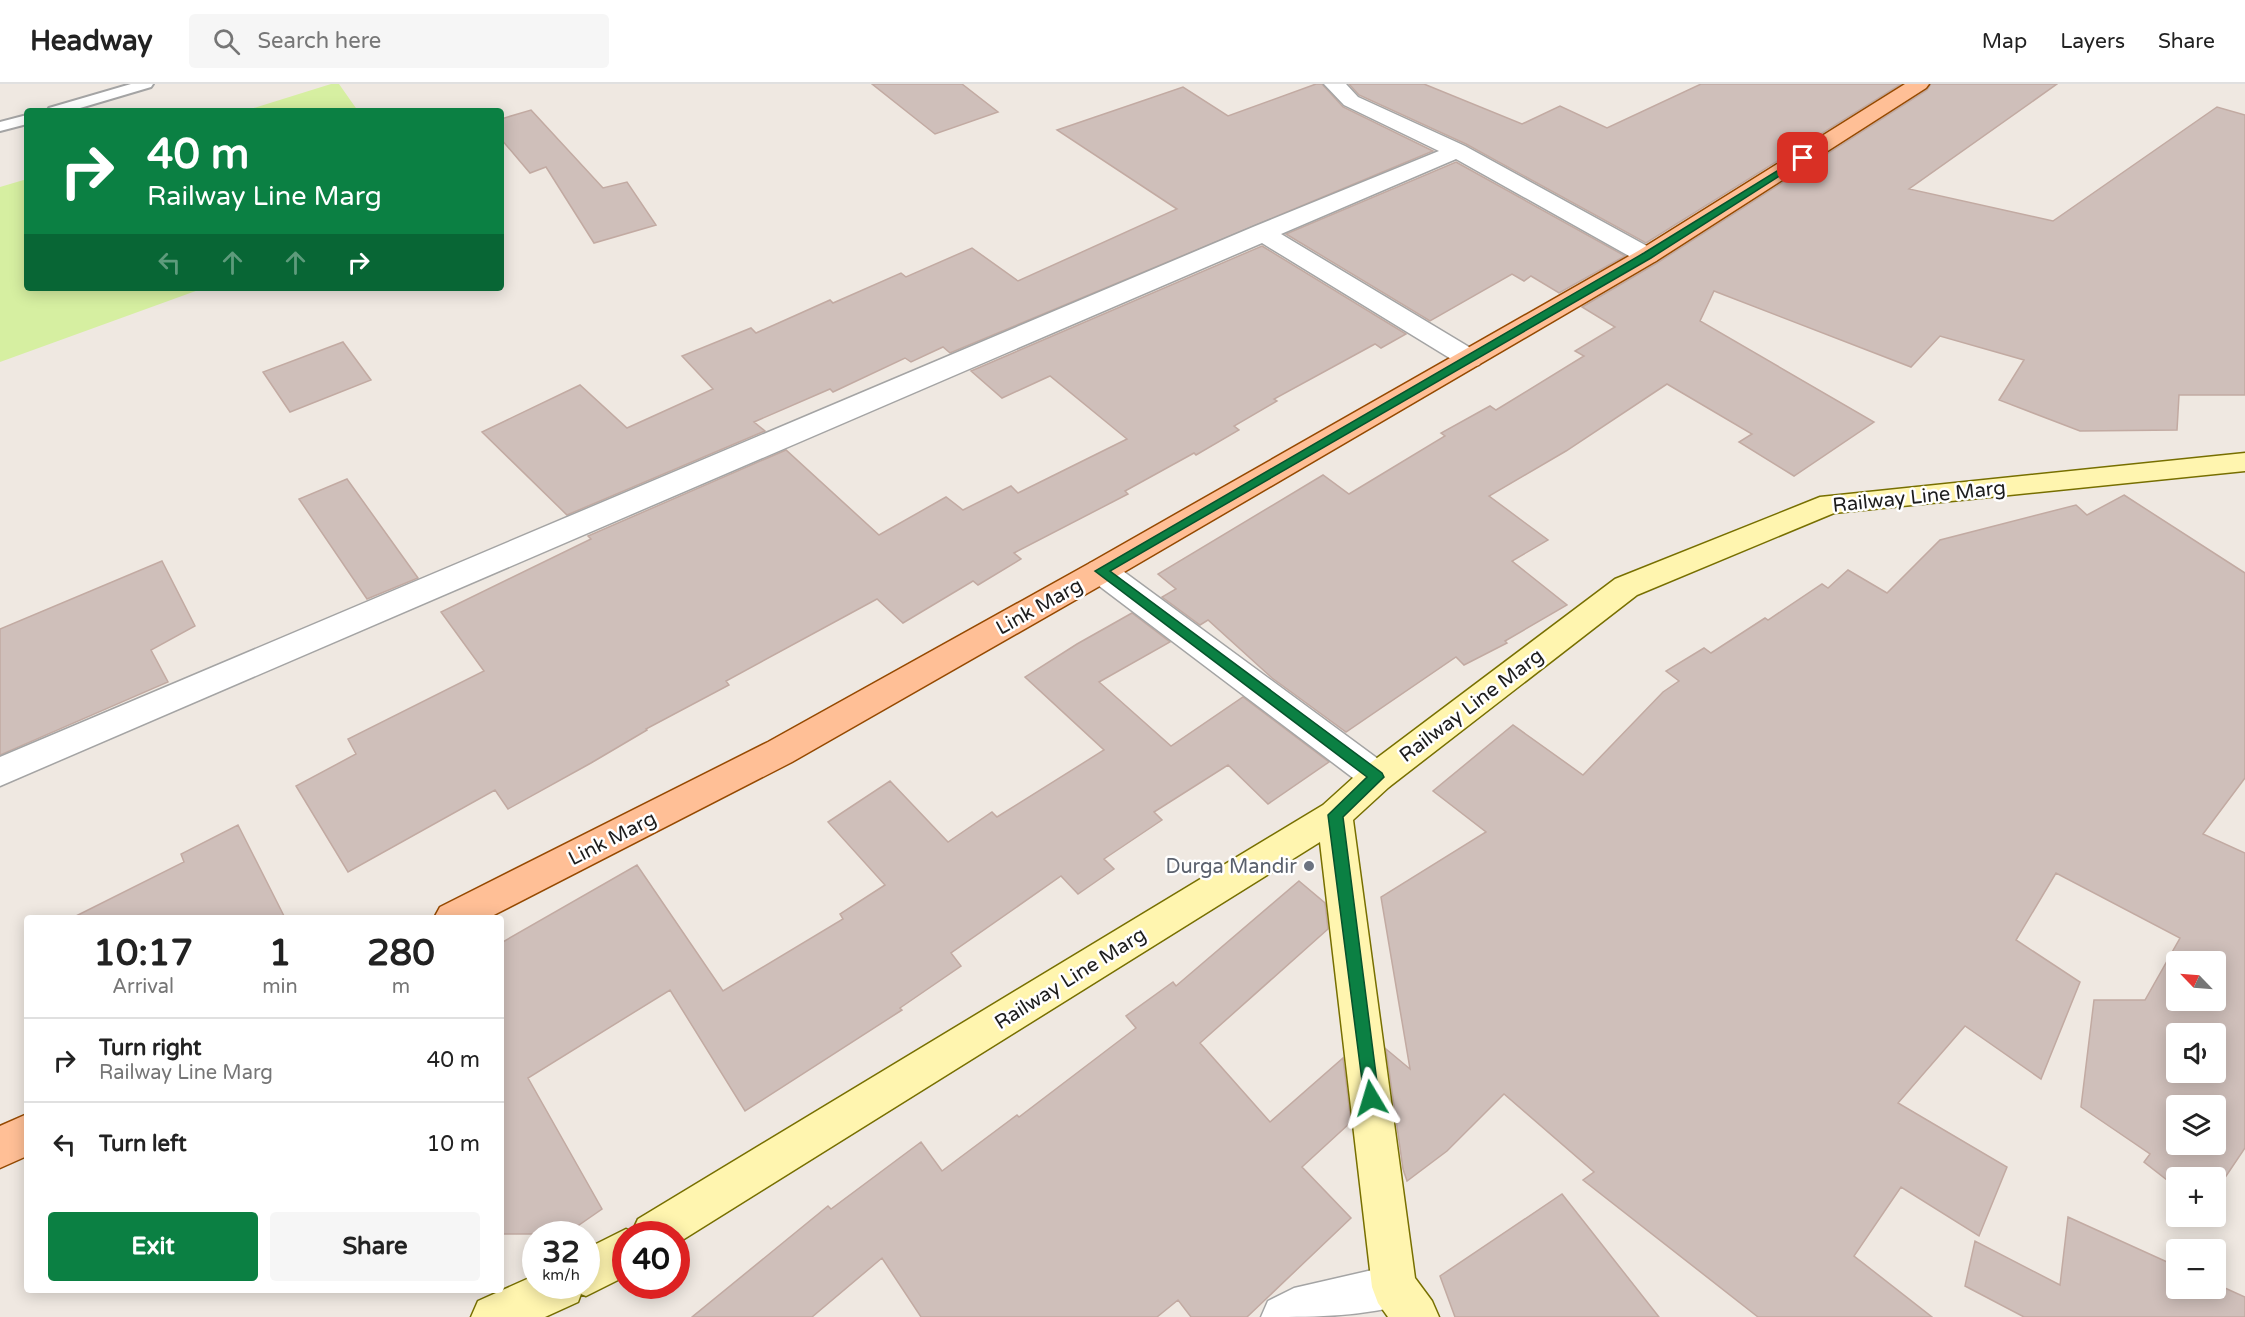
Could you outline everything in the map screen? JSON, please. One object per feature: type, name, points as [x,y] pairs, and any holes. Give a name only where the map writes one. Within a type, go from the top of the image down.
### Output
[{"type":"main road","name":"Link Marg","points":[[459,915],[780,752],[1101,571],[1647,256],[1919,84]]},
{"type":"main road","name":"Railway Line Marg","points":[[674,1221],[1335,815],[1377,777],[1626,587],[1830,504],[2245,462]]},
{"type":"main road","points":[[1335,815],[1405,1302]]},
{"type":"main road","points":[[0,1148],[24,1136]]},
{"type":"main road","points":[[494,1317],[533,1299]]},
{"type":"street","points":[[1334,84],[1351,101],[1457,151],[1647,256]]},
{"type":"street","points":[[0,772],[1261,232],[1457,151]]},
{"type":"street","points":[[1261,232],[1470,359]]},
{"type":"street","points":[[1101,571],[1377,777]]},
{"type":"street","points":[[1284,1317],[1294,1311],[1405,1302]]},
{"type":"lane","points":[[64,108],[146,84]]},
{"type":"lane","points":[[0,127],[24,120]]},
{"type":"green space","points":[[331,84],[339,84],[356,108],[254,108]]},
{"type":"green space","points":[[24,180],[24,291],[196,291],[0,362],[0,187]]},
{"type":"building","points":[[872,84],[962,84],[998,112],[935,134]]},
{"type":"building","points":[[1316,84],[1322,84],[1343,107],[1433,151],[950,353],[943,347],[911,362],[905,358],[833,392],[830,389],[754,422],[765,431],[567,515],[482,432],[580,385],[627,428],[713,389],[682,356],[751,328],[756,333],[830,300],[833,303],[901,273],[906,277],[972,248],[1018,281],[1177,209],[1057,130],[1183,87],[1228,116]]},
{"type":"building","points":[[1349,84],[1424,84],[1522,124],[1560,106],[1607,128],[1701,84],[1901,84],[1646,243],[1466,144],[1359,95]]},
{"type":"building","points":[[1931,84],[2057,84],[1909,189],[2053,221],[2217,107],[2245,115],[2245,395],[2179,395],[2177,430],[2080,431],[1999,400],[2024,360],[1940,336],[1911,367],[1714,291],[1700,321],[1874,422],[1794,476],[1739,442],[1752,434],[1667,384],[1566,451],[1489,496],[1548,540],[1512,561],[1567,605],[1505,641],[1507,643],[1464,665],[1456,657],[1346,732],[1272,678],[1208,620],[1200,625],[1162,597],[1176,589],[1158,574],[1323,475],[1349,494],[1445,436],[1441,433],[1490,406],[1496,410],[1584,356],[1575,351],[1615,327],[1582,307],[1657,263],[1927,90]]},
{"type":"building","points":[[531,110],[603,188],[627,182],[656,225],[594,243],[546,167],[530,173],[504,143],[504,118]]},
{"type":"building","points":[[1456,162],[1625,256],[1559,293],[1531,276],[1524,281],[1512,274],[1430,321],[1286,234]]},
{"type":"building","points":[[1262,246],[1406,334],[1381,348],[1375,344],[1274,399],[1277,401],[1234,426],[1239,430],[1125,491],[1128,494],[1014,553],[1021,559],[978,585],[973,581],[903,623],[877,599],[726,681],[729,685],[646,729],[591,763],[508,809],[495,790],[348,872],[296,786],[356,754],[348,739],[484,671],[441,612],[591,539],[588,536],[786,450],[879,535],[946,497],[963,510],[1011,486],[1018,493],[1127,439],[1050,376],[1002,398],[971,371]]},
{"type":"building","points":[[343,342],[371,380],[290,412],[263,372]]},
{"type":"building","points":[[347,479],[418,578],[367,599],[299,499]]},
{"type":"building","points":[[2124,495],[2245,573],[2245,778],[2203,834],[2245,853],[2245,1148],[2226,1176],[2226,1167],[2166,1167],[2166,1179],[2144,1162],[2150,1154],[2081,1107],[2094,1000],[2145,1000],[2166,963],[2166,1011],[2226,1011],[2226,951],[2173,951],[2180,938],[2056,873],[2016,940],[2080,982],[2041,1079],[1965,1026],[1898,1103],[2007,1167],[1979,1236],[1901,1187],[1854,1256],[1932,1317],[1758,1317],[1583,1180],[1594,1172],[1504,1094],[1447,1151],[1407,1181],[1403,1169],[1386,1049],[1410,1069],[1381,897],[1486,832],[1433,791],[1513,725],[1583,775],[1663,692],[1679,681],[1666,671],[1704,648],[1711,653],[1765,618],[1768,620],[1822,584],[1828,588],[1848,570],[1887,593],[1940,540],[2076,505],[2087,515]]},
{"type":"building","points":[[162,561],[195,626],[151,650],[168,682],[0,755],[0,629]]},
{"type":"building","points":[[1132,613],[1170,642],[1099,682],[1171,746],[1243,697],[1329,762],[1268,804],[1228,765],[1154,812],[1162,820],[1104,859],[1114,869],[1078,894],[1061,876],[951,953],[961,966],[900,1008],[902,1010],[745,1111],[670,990],[528,1078],[602,1209],[585,1221],[522,1221],[522,1234],[504,1234],[504,941],[637,865],[723,991],[843,919],[840,914],[885,885],[828,822],[890,781],[948,842],[992,812],[997,817],[1104,750],[1025,677]]},
{"type":"building","points":[[238,825],[283,915],[78,915],[184,862],[181,854]]},
{"type":"building","points":[[1299,881],[1325,903],[1328,929],[1200,1043],[1270,1122],[1343,1058],[1351,1122],[1302,1167],[1351,1218],[1247,1317],[1191,1317],[1178,1300],[1157,1317],[921,1317],[882,1258],[812,1317],[692,1317],[828,1206],[831,1209],[921,1142],[942,1171],[1017,1115],[1019,1117],[1136,1028],[1126,1016],[1173,982],[1176,986]]},
{"type":"building","points":[[1562,1194],[1659,1317],[1455,1317],[1440,1276]]},
{"type":"building","points":[[2068,1217],[2166,1261],[2166,1299],[2226,1299],[2226,1288],[2245,1297],[2245,1317],[2024,1317],[1965,1286],[1975,1241],[2060,1285]]},
{"type":"place","name":"Durga Mandir","points":[[1309,866]]},
{"type":"route","points":[[1371,1098],[1335,815],[1377,777],[1101,571],[1647,256],[1803,158]]}]
